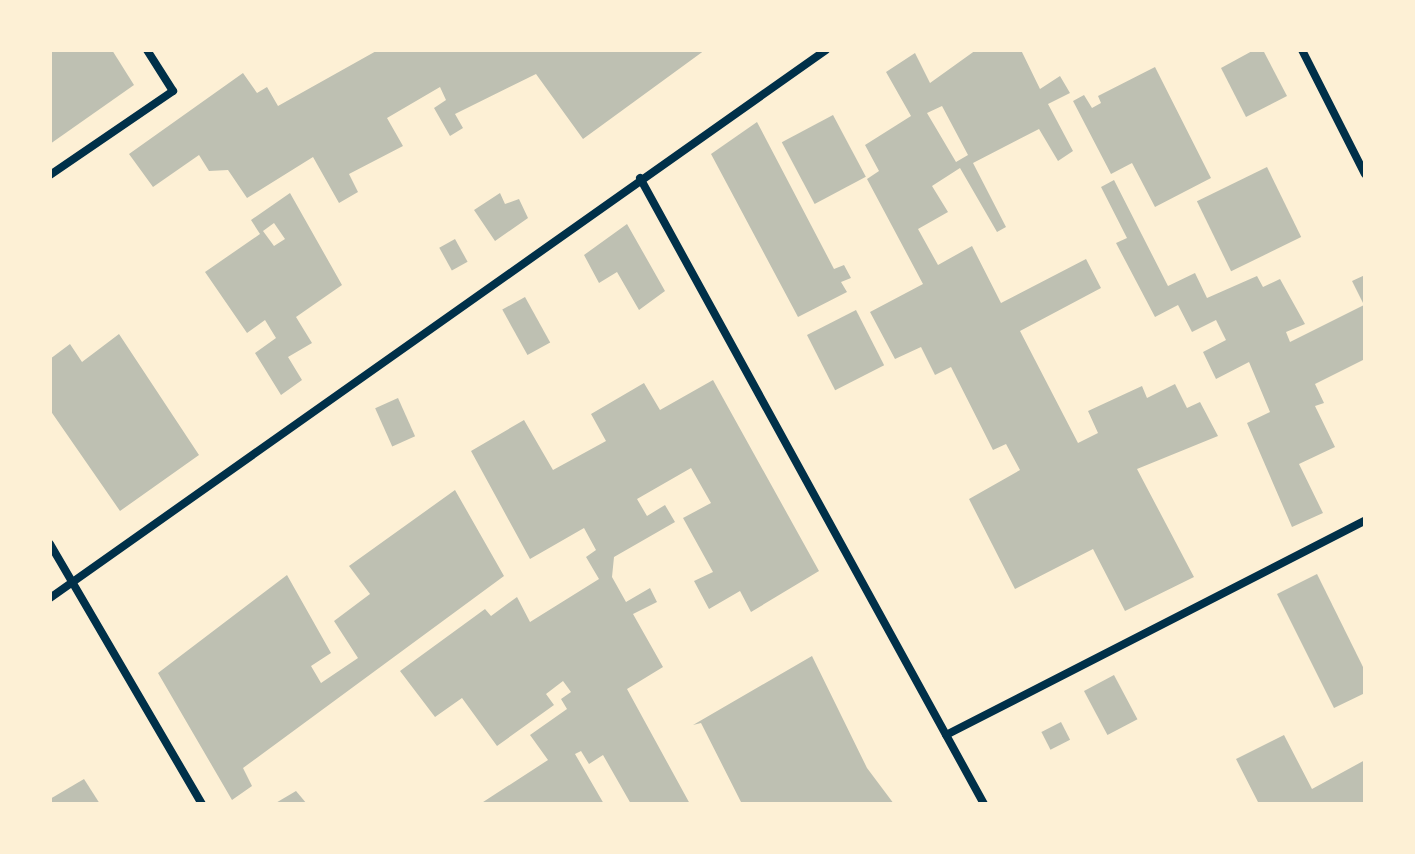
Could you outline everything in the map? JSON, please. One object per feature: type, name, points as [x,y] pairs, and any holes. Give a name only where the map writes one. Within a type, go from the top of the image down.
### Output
[{"type":"street","points":[[50,175],[173,91],[147,50]]},
{"type":"street","points":[[50,598],[640,178],[826,50]]},
{"type":"street","points":[[1302,50],[1365,174]]},
{"type":"street","points":[[640,178],[984,804]]},
{"type":"street","points":[[946,735],[1365,521]]},
{"type":"street","points":[[50,544],[202,804]]},
{"type":"building","points":[[50,50],[112,50],[134,85],[50,144]]},
{"type":"building","points":[[378,50],[705,50],[583,139],[536,74],[455,114],[463,128],[450,136],[434,108],[446,100],[440,87],[387,118],[403,146],[349,174],[358,192],[339,203],[313,157],[247,198],[228,170],[209,171],[199,155],[153,187],[129,154],[243,73],[257,93],[267,87],[278,106]]},
{"type":"building","points":[[976,50],[1021,50],[1040,89],[1060,76],[1070,93],[1048,104],[1073,151],[1058,161],[1039,129],[973,163],[1006,227],[997,232],[960,168],[932,186],[948,212],[918,229],[938,265],[972,246],[1001,303],[1086,259],[1101,288],[1020,331],[1078,443],[1098,433],[1088,411],[1142,386],[1147,398],[1175,384],[1187,408],[1200,402],[1218,436],[1137,469],[1194,577],[1125,611],[1093,549],[1015,589],[969,499],[1020,470],[1006,444],[993,450],[951,367],[935,375],[921,347],[895,359],[870,312],[923,284],[867,179],[879,171],[865,145],[911,116],[886,72],[915,53],[930,83]],"holes":[[[942,106],[968,155],[956,162],[927,113]]]},
{"type":"building","points":[[1254,50],[1263,50],[1287,96],[1246,117],[1221,68]]},
{"type":"building","points":[[1155,67],[1211,178],[1155,207],[1132,163],[1111,174],[1073,101],[1084,95],[1092,108],[1101,103],[1098,96]]},
{"type":"building","points":[[833,115],[866,177],[815,204],[782,142]]},
{"type":"building","points":[[757,122],[834,269],[844,265],[851,278],[841,282],[847,292],[798,317],[711,154]]},
{"type":"building","points":[[1267,167],[1301,237],[1231,271],[1197,201]]},
{"type":"building","points":[[1114,180],[1168,286],[1195,273],[1207,298],[1257,276],[1263,287],[1280,279],[1305,324],[1286,332],[1290,342],[1364,305],[1352,281],[1365,275],[1365,359],[1315,384],[1324,403],[1315,406],[1335,447],[1299,464],[1323,513],[1292,527],[1247,423],[1270,412],[1249,362],[1216,379],[1203,352],[1226,340],[1216,320],[1192,332],[1178,305],[1155,317],[1116,243],[1127,238],[1101,187]]},
{"type":"building","points":[[290,193],[342,285],[296,317],[312,343],[288,357],[302,380],[281,395],[255,353],[276,338],[265,320],[247,333],[205,272],[260,234],[251,220]],"holes":[[[274,223],[285,239],[274,246],[263,231]]]},
{"type":"building","points":[[500,193],[505,204],[519,199],[528,218],[495,241],[474,210]]},
{"type":"building","points":[[627,224],[665,291],[639,310],[617,272],[599,283],[584,255]]},
{"type":"building","points":[[455,239],[468,262],[452,270],[439,248]]},
{"type":"building","points":[[525,297],[550,342],[527,355],[502,310]]},
{"type":"building","points":[[856,310],[884,365],[835,390],[807,335]]},
{"type":"building","points":[[119,334],[199,455],[120,511],[50,410],[50,359],[70,344],[82,362]]},
{"type":"building","points":[[713,380],[819,571],[751,612],[740,591],[709,609],[694,581],[713,572],[683,518],[711,503],[691,468],[637,499],[647,516],[665,505],[675,522],[614,557],[612,577],[626,602],[650,588],[657,602],[633,614],[663,667],[627,689],[690,804],[631,804],[603,755],[589,764],[581,751],[575,754],[604,804],[480,804],[548,760],[530,735],[567,709],[561,699],[571,692],[563,681],[546,694],[554,705],[497,746],[462,698],[435,717],[400,671],[485,609],[491,616],[517,597],[530,622],[599,579],[586,557],[596,550],[584,528],[530,559],[471,451],[524,420],[553,470],[606,441],[591,414],[644,383],[660,410]]},
{"type":"building","points":[[398,398],[415,436],[392,447],[375,408]]},
{"type":"building","points":[[455,490],[504,576],[243,768],[252,786],[232,800],[158,673],[287,575],[331,653],[311,666],[321,683],[358,658],[334,621],[370,594],[349,566]]},
{"type":"building","points":[[1317,574],[1365,671],[1365,693],[1334,708],[1277,594]]},
{"type":"building","points":[[812,656],[867,768],[894,804],[742,804],[701,723],[693,725]]},
{"type":"building","points":[[1114,675],[1137,719],[1107,735],[1084,691]]},
{"type":"building","points":[[1061,722],[1070,740],[1050,750],[1041,732]]},
{"type":"building","points":[[1284,735],[1312,789],[1365,760],[1365,804],[1259,804],[1236,759]]},
{"type":"building","points":[[84,779],[100,804],[50,804],[50,799]]},
{"type":"building","points":[[296,791],[307,804],[274,804]]}]
